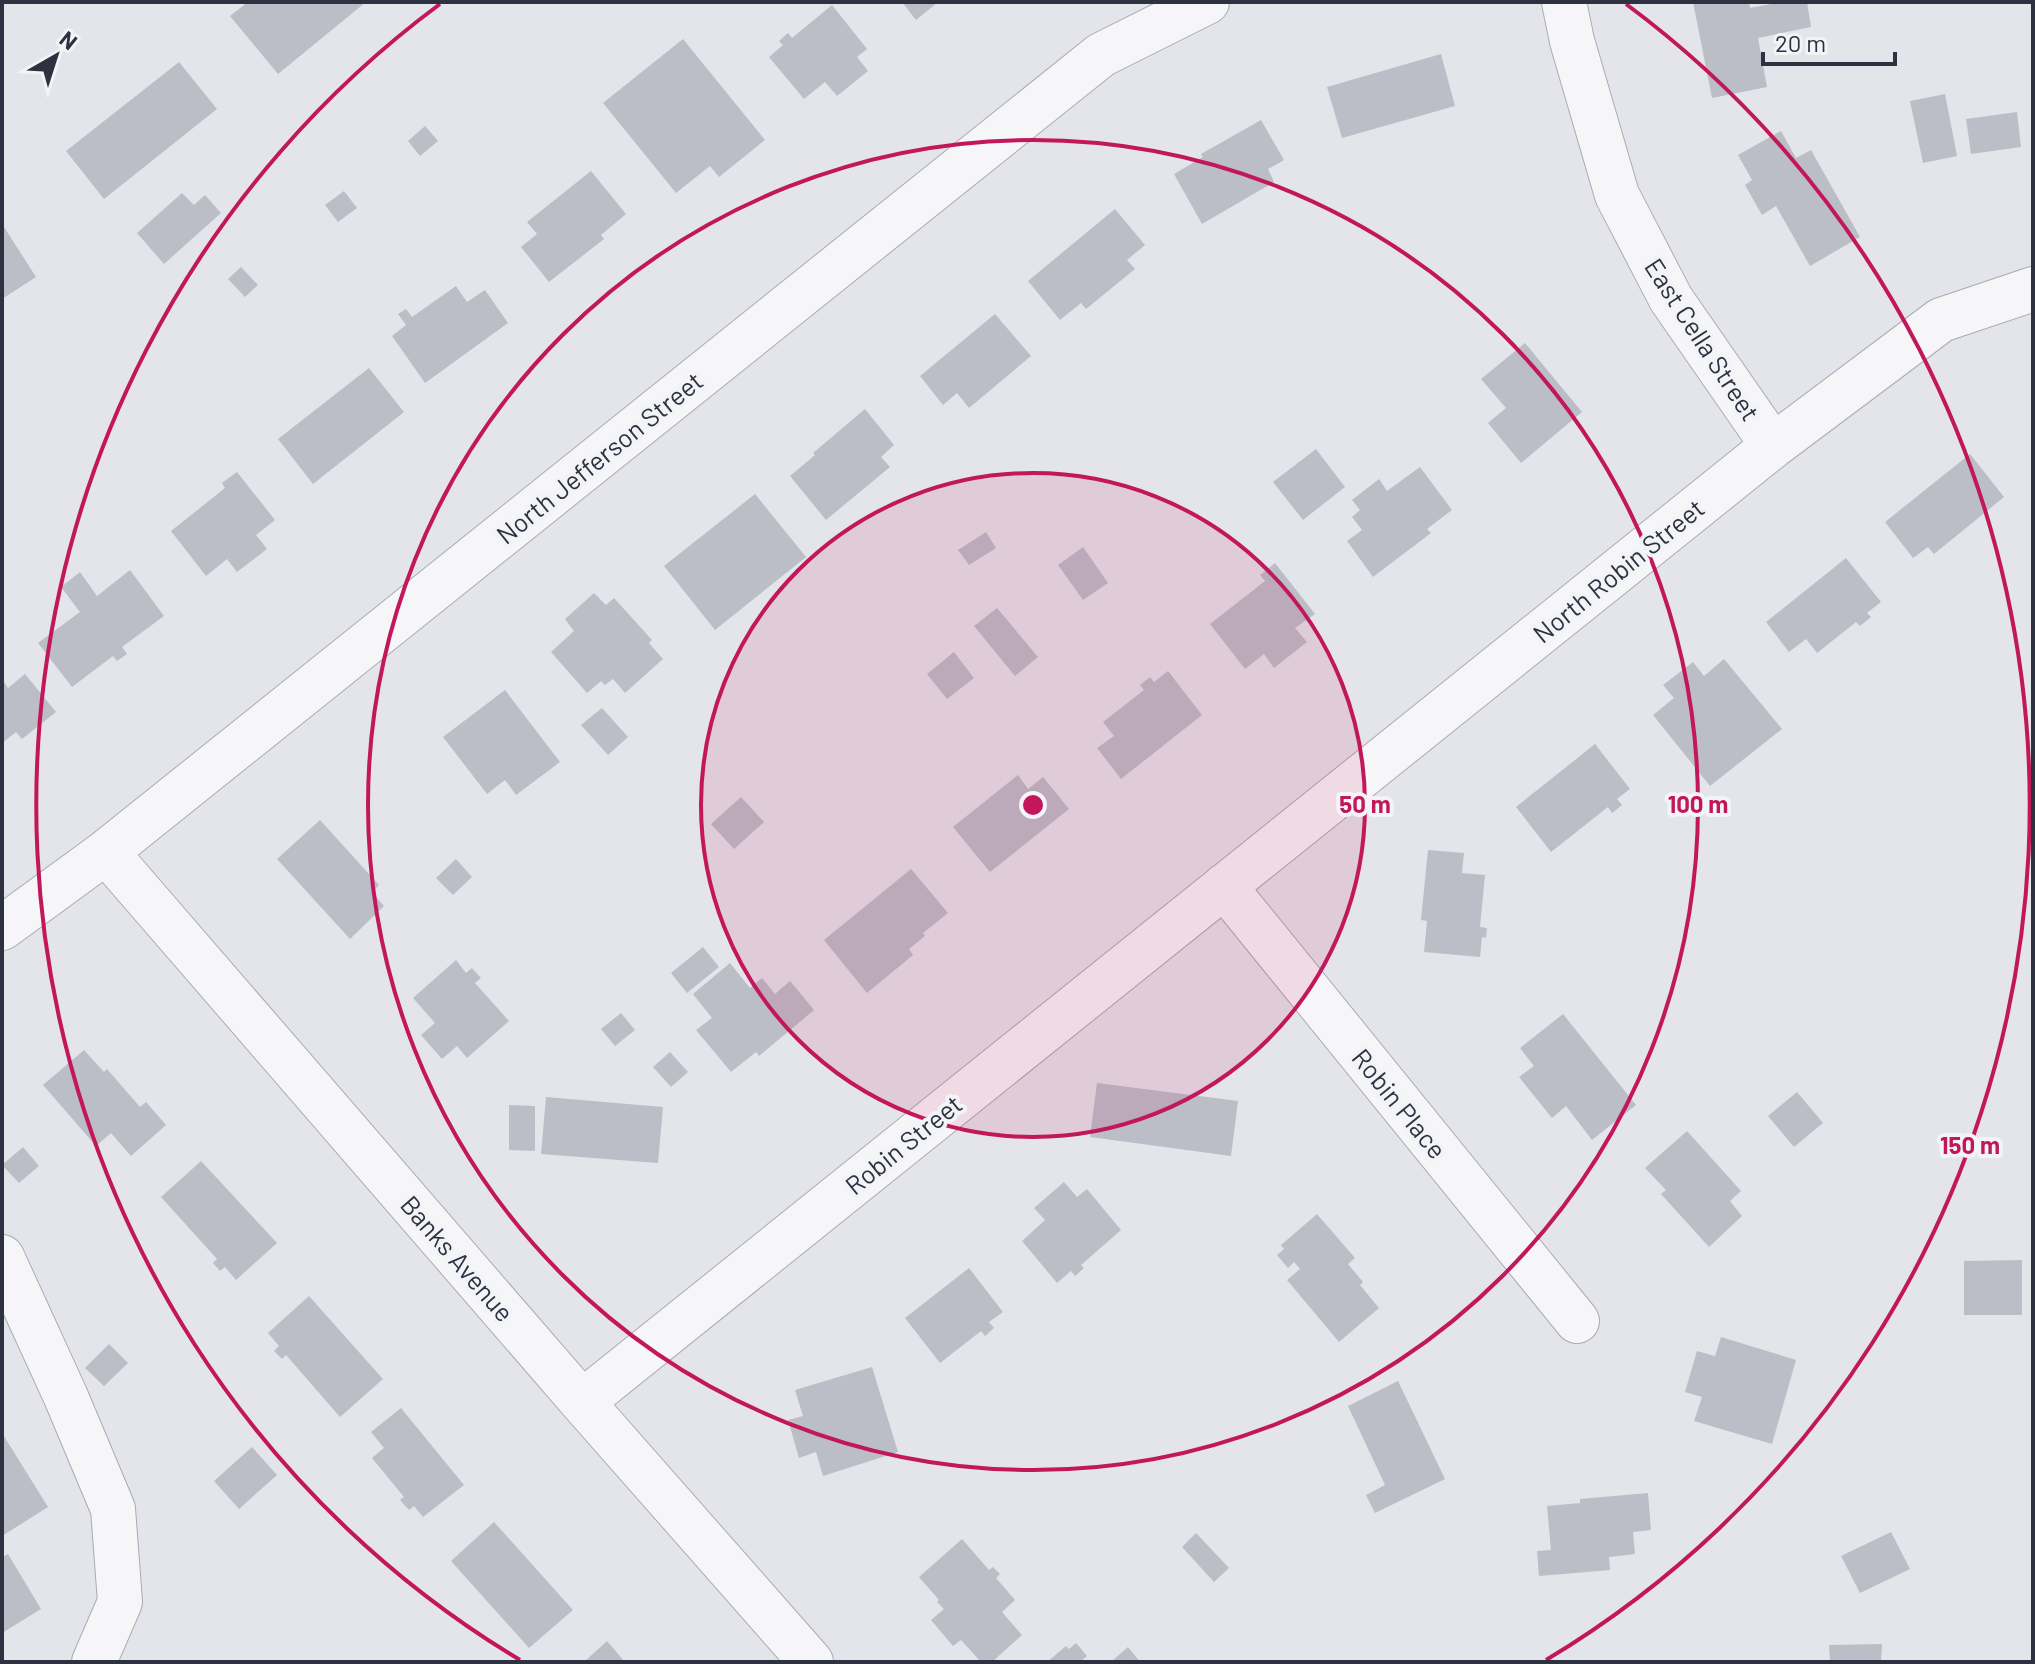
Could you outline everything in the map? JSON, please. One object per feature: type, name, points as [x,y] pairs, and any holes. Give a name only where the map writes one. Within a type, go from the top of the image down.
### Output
[{"type":"street","name":"North Jefferson Street","points":[[2,928],[106,852],[1101,55],[1207,2]]},
{"type":"street","name":"East Cella Street","points":[[1564,2],[1572,41],[1617,195],[1671,299],[1773,446]]},
{"type":"street","name":"North Robin Street","points":[[1224,886],[1773,446],[1941,320],[2033,289]]},
{"type":"street","name":"Banks Avenue","points":[[106,852],[811,1662]]},
{"type":"street","name":"Robin Place","points":[[1224,886],[1577,1321]]},
{"type":"street","name":"Robin Street","points":[[582,1402],[1224,886]]},
{"type":"street","points":[[2,1257],[113,1509],[120,1602],[94,1662]]},
{"type":"building","points":[[248,2],[366,2],[278,74],[230,16]]},
{"type":"building","points":[[902,2],[938,2],[916,20]]},
{"type":"building","points":[[1693,2],[1749,2],[1750,8],[1781,2],[1807,2],[1811,27],[1758,38],[1767,87],[1712,98]]},
{"type":"building","points":[[832,5],[867,49],[857,57],[868,71],[837,96],[825,82],[804,99],[769,57],[783,45],[779,41],[788,33],[792,38]]},
{"type":"building","points":[[683,39],[765,140],[719,177],[710,166],[676,193],[603,103]]},
{"type":"building","points":[[1441,54],[1455,106],[1342,138],[1327,87]]},
{"type":"building","points":[[179,62],[217,109],[104,199],[66,151]]},
{"type":"building","points":[[1945,94],[1957,156],[1923,163],[1910,101]]},
{"type":"building","points":[[2017,112],[2021,147],[1971,154],[1966,119]]},
{"type":"building","points":[[1261,120],[1284,160],[1268,169],[1274,182],[1202,224],[1174,174],[1203,157],[1201,154]]},
{"type":"building","points":[[425,126],[438,141],[420,156],[408,141]]},
{"type":"building","points":[[1781,131],[1796,158],[1811,150],[1860,237],[1810,266],[1776,206],[1762,215],[1745,185],[1752,180],[1738,155]]},
{"type":"building","points":[[591,171],[626,214],[601,235],[604,239],[549,282],[521,247],[537,234],[527,222]]},
{"type":"building","points":[[344,191],[357,208],[338,222],[325,205]]},
{"type":"building","points":[[182,193],[194,205],[205,195],[221,213],[164,264],[137,233]]},
{"type":"building","points":[[1115,209],[1145,245],[1127,260],[1135,269],[1086,309],[1081,303],[1060,320],[1028,281]]},
{"type":"building","points":[[2,228],[36,277],[2,299]]},
{"type":"building","points":[[241,267],[258,285],[245,297],[228,279]]},
{"type":"building","points":[[456,286],[467,302],[485,290],[508,323],[425,383],[392,336],[406,325],[398,314],[406,309],[412,317]]},
{"type":"building","points":[[995,314],[1031,356],[969,408],[957,393],[943,405],[920,376]]},
{"type":"building","points":[[1525,343],[1582,412],[1521,463],[1488,423],[1506,408],[1481,379]]},
{"type":"building","points":[[369,368],[404,412],[313,484],[278,439]]},
{"type":"building","points":[[865,409],[894,445],[881,457],[890,467],[826,520],[790,476]]},
{"type":"building","points":[[1316,449],[1345,487],[1303,520],[1273,482]]},
{"type":"building","points":[[1970,454],[2004,497],[1934,554],[1928,547],[1913,558],[1885,522]]},
{"type":"building","points":[[1420,467],[1452,510],[1427,529],[1431,533],[1373,577],[1347,541],[1362,530],[1352,517],[1360,510],[1352,500],[1379,479],[1387,491]]},
{"type":"building","points":[[237,472],[275,520],[256,535],[267,549],[237,572],[227,559],[206,576],[171,531],[225,488],[222,483]]},
{"type":"building","points":[[755,494],[806,557],[715,630],[664,566]]},
{"type":"building","points":[[986,532],[996,548],[969,565],[958,550]]},
{"type":"building","points":[[1083,547],[1108,583],[1083,600],[1058,565]]},
{"type":"building","points":[[1846,558],[1881,602],[1867,613],[1871,617],[1860,626],[1856,622],[1817,653],[1806,639],[1789,652],[1766,622]]},
{"type":"building","points":[[1275,563],[1315,614],[1295,628],[1307,642],[1274,668],[1264,654],[1245,669],[1210,624],[1265,581],[1260,575]]},
{"type":"building","points":[[130,570],[164,616],[122,647],[127,654],[117,661],[113,656],[72,687],[38,643],[80,612],[61,587],[80,572],[97,596]]},
{"type":"building","points":[[594,593],[606,605],[614,598],[652,640],[649,643],[663,659],[625,693],[613,679],[605,685],[601,681],[587,693],[551,652],[574,631],[565,619]]},
{"type":"building","points":[[997,608],[1038,657],[1015,676],[974,626]]},
{"type":"building","points":[[954,652],[974,678],[947,699],[927,674]]},
{"type":"building","points":[[1724,659],[1782,729],[1710,786],[1653,715],[1674,698],[1663,685],[1693,662],[1704,676]]},
{"type":"building","points":[[1168,671],[1202,715],[1121,779],[1097,748],[1114,736],[1103,722],[1144,690],[1140,685],[1150,677],[1154,682]]},
{"type":"building","points":[[25,674],[56,712],[22,739],[16,732],[2,743],[2,684],[4,682],[8,688]]},
{"type":"building","points":[[505,690],[560,762],[516,795],[505,780],[487,794],[443,737]]},
{"type":"building","points":[[602,708],[628,737],[608,755],[581,725]]},
{"type":"building","points":[[1595,744],[1630,789],[1617,799],[1622,805],[1612,813],[1608,807],[1551,852],[1516,807]]},
{"type":"building","points":[[1018,775],[1028,789],[1043,777],[1069,809],[990,872],[953,827]]},
{"type":"building","points":[[741,797],[764,822],[734,849],[711,824]]},
{"type":"building","points":[[320,820],[379,885],[372,892],[384,906],[350,939],[277,859]]},
{"type":"building","points":[[1428,850],[1464,853],[1462,873],[1485,875],[1480,927],[1487,928],[1486,938],[1482,937],[1480,957],[1424,952],[1427,921],[1421,920]]},
{"type":"building","points":[[456,859],[472,877],[453,895],[436,878]]},
{"type":"building","points":[[911,869],[948,913],[909,949],[913,955],[867,993],[824,940]]},
{"type":"building","points":[[703,947],[719,967],[687,993],[671,973]]},
{"type":"building","points":[[456,960],[466,973],[472,968],[481,978],[475,983],[509,1021],[467,1058],[457,1046],[442,1059],[421,1035],[435,1023],[413,998]]},
{"type":"building","points":[[730,963],[750,988],[762,978],[775,994],[790,981],[814,1010],[759,1056],[756,1052],[731,1072],[696,1030],[712,1018],[693,994]]},
{"type":"building","points":[[621,1013],[635,1030],[615,1046],[601,1029]]},
{"type":"building","points":[[1563,1014],[1636,1105],[1592,1140],[1566,1106],[1552,1118],[1519,1077],[1534,1066],[1520,1048]]},
{"type":"building","points":[[84,1050],[104,1072],[107,1069],[140,1107],[146,1102],[166,1125],[131,1156],[111,1133],[96,1146],[43,1085]]},
{"type":"building","points":[[670,1052],[688,1072],[671,1087],[653,1067]]},
{"type":"building","points":[[1097,1083],[1238,1101],[1231,1156],[1090,1137]]},
{"type":"building","points":[[1797,1092],[1823,1123],[1794,1147],[1768,1116]]},
{"type":"building","points":[[546,1097],[663,1107],[658,1163],[541,1154]]},
{"type":"building","points":[[509,1105],[535,1106],[535,1151],[509,1150]]},
{"type":"building","points":[[1687,1131],[1741,1191],[1730,1201],[1742,1216],[1709,1247],[1661,1194],[1666,1190],[1645,1168]]},
{"type":"building","points":[[23,1147],[39,1166],[19,1183],[2,1165]]},
{"type":"building","points":[[201,1161],[277,1243],[236,1280],[225,1267],[220,1271],[213,1263],[217,1259],[161,1197]]},
{"type":"building","points":[[1064,1182],[1077,1197],[1087,1189],[1121,1230],[1081,1265],[1084,1268],[1075,1276],[1071,1271],[1057,1283],[1022,1241],[1045,1220],[1034,1208]]},
{"type":"building","points":[[1317,1214],[1355,1258],[1348,1264],[1379,1308],[1339,1342],[1287,1280],[1300,1269],[1294,1262],[1288,1268],[1277,1255],[1284,1249],[1281,1245]]},
{"type":"building","points":[[2022,1260],[2022,1315],[1964,1315],[1964,1261]]},
{"type":"building","points":[[969,1268],[1003,1312],[989,1322],[994,1328],[985,1336],[981,1331],[940,1363],[905,1318]]},
{"type":"building","points":[[309,1296],[383,1379],[340,1417],[286,1355],[282,1359],[274,1351],[279,1346],[268,1333]]},
{"type":"building","points":[[1721,1337],[1796,1360],[1772,1444],[1694,1421],[1702,1397],[1685,1392],[1697,1351],[1715,1356]]},
{"type":"building","points":[[109,1344],[128,1363],[104,1386],[85,1368]]},
{"type":"building","points":[[872,1367],[898,1452],[823,1476],[816,1452],[799,1458],[788,1420],[803,1416],[795,1390]]},
{"type":"building","points":[[1398,1381],[1445,1479],[1375,1513],[1366,1495],[1385,1485],[1348,1406]]},
{"type":"building","points":[[401,1408],[464,1485],[423,1517],[414,1506],[409,1510],[400,1500],[404,1497],[372,1458],[384,1448],[371,1432]]},
{"type":"building","points":[[2,1433],[48,1507],[2,1536]]},
{"type":"building","points":[[252,1447],[277,1475],[239,1509],[214,1481]]},
{"type":"building","points":[[1648,1493],[1651,1530],[1633,1532],[1635,1554],[1609,1557],[1610,1570],[1539,1576],[1537,1551],[1551,1550],[1547,1506],[1580,1503],[1580,1499]]},
{"type":"building","points":[[494,1522],[573,1610],[529,1648],[451,1561]]},
{"type":"building","points":[[1891,1532],[1910,1569],[1860,1593],[1841,1556]]},
{"type":"building","points":[[1196,1533],[1229,1568],[1214,1582],[1182,1547]]},
{"type":"building","points":[[962,1539],[989,1570],[993,1567],[1000,1574],[996,1578],[1015,1600],[1002,1612],[1022,1635],[992,1662],[981,1662],[961,1640],[953,1646],[931,1620],[944,1609],[919,1577]]},
{"type":"building","points":[[8,1554],[41,1609],[2,1633],[2,1557]]},
{"type":"building","points":[[607,1641],[625,1662],[584,1662]]},
{"type":"building","points":[[1076,1643],[1087,1656],[1080,1662],[1047,1662],[1066,1646],[1069,1649]]},
{"type":"building","points":[[1882,1644],[1881,1662],[1830,1662],[1829,1645]]},
{"type":"building","points":[[1128,1647],[1140,1662],[1111,1662]]}]
